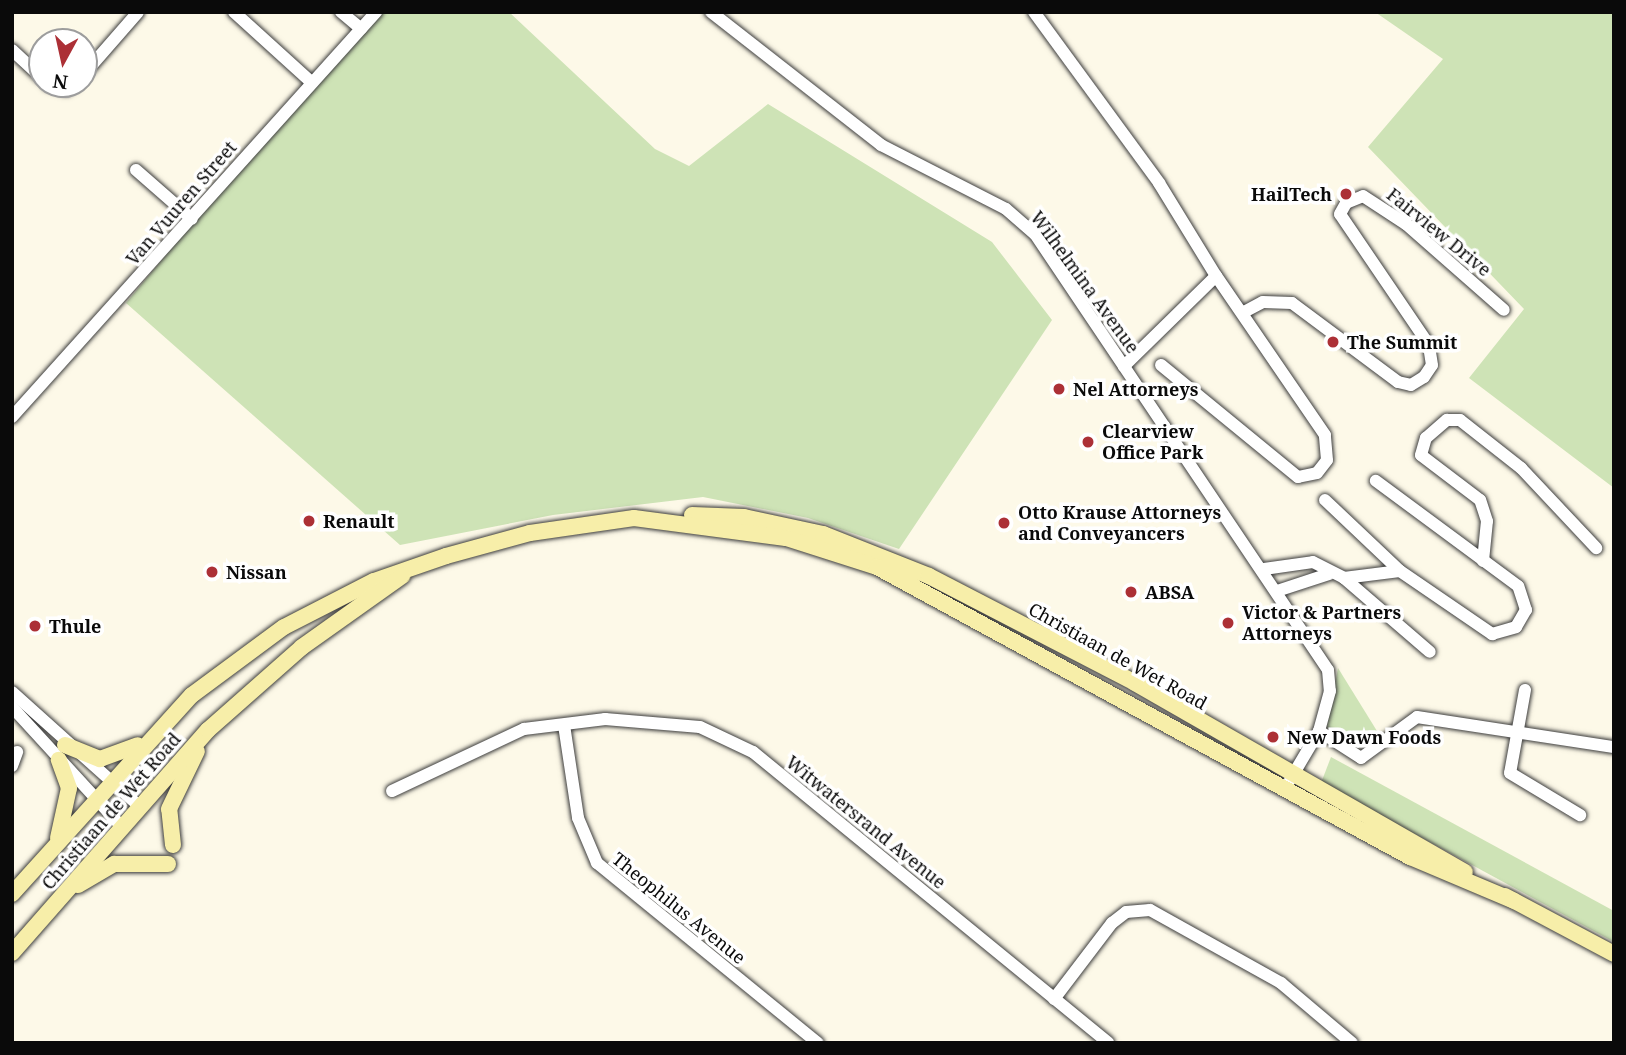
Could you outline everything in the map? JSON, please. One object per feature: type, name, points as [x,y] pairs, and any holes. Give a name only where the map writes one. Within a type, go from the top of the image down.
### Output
[{"type":"main road","name":"Christiaan de Wet Road","points":[[12,894],[54,850],[108,782],[191,695],[284,627],[351,591],[410,570],[557,528],[624,518],[679,519],[786,538],[877,567],[1289,783],[1410,857],[1514,901],[1614,954]]},
{"type":"main road","name":"Christiaan de Wet Road","points":[[12,953],[120,825],[208,730],[302,646],[410,570]]},
{"type":"main road","points":[[173,845],[172,798],[208,730]]},
{"type":"main road","points":[[54,850],[69,788],[62,752],[100,760],[149,738]]},
{"type":"main road","points":[[66,892],[114,864],[168,864]]},
{"type":"street","points":[[234,12],[310,81]]},
{"type":"street","points":[[341,12],[361,29]]},
{"type":"street","name":"Van Vuuren Street","points":[[12,417],[192,219],[310,81],[376,12]]},
{"type":"street","name":"Wilhelmina Avenue","points":[[711,12],[880,145],[1020,217],[1264,569],[1328,670],[1330,691],[1320,731],[1289,783]]},
{"type":"street","points":[[1034,12],[1159,183],[1216,276],[1244,312],[1325,435],[1327,460],[1317,473],[1298,477],[1161,366]]},
{"type":"street","points":[[98,57],[132,15]]},
{"type":"street","points":[[12,50],[28,65]]},
{"type":"street","points":[[136,170],[192,219]]},
{"type":"street","name":"Fairview Drive","points":[[1244,312],[1263,302],[1292,303],[1398,382],[1411,385],[1424,377],[1432,365],[1429,345],[1340,214],[1346,203],[1363,196],[1406,224],[1504,310]]},
{"type":"street","points":[[1124,366],[1216,276]]},
{"type":"street","points":[[1483,561],[1487,521],[1480,500],[1421,456],[1426,438],[1447,420],[1460,420],[1521,468],[1596,548]]},
{"type":"street","points":[[1325,500],[1400,571],[1478,629],[1503,633],[1522,620],[1525,594],[1376,481]]},
{"type":"street","points":[[1264,569],[1313,562],[1329,574],[1344,578],[1400,571]]},
{"type":"street","points":[[1277,591],[1329,574]]},
{"type":"street","points":[[1344,578],[1430,652]]},
{"type":"street","points":[[1525,690],[1510,773],[1580,815]]},
{"type":"street","points":[[12,692],[62,752],[92,800],[120,825]]},
{"type":"street","points":[[12,707],[62,752],[138,805]]},
{"type":"street","points":[[1320,731],[1361,758],[1417,717],[1517,730],[1614,747]]},
{"type":"street","name":"Witwatersrand Avenue","points":[[392,791],[498,736],[564,725],[664,721],[700,727],[753,752],[1108,1043]]},
{"type":"street","name":"Theophilus Avenue","points":[[564,725],[578,818],[597,863],[818,1043]]},
{"type":"street","points":[[12,766],[17,752]]},
{"type":"street","points":[[1054,999],[1112,923],[1126,912],[1150,911],[1281,983],[1352,1043]]},
{"type":"green space","points":[[379,12],[509,12],[655,149],[689,166],[768,104],[992,242],[1052,320],[899,549],[808,518],[703,497],[553,515],[400,545],[126,303],[310,81]]},
{"type":"green space","points":[[1375,12],[1614,12],[1614,488],[1469,378],[1524,309],[1368,147],[1443,59]]},
{"type":"green space","points":[[1338,668],[1377,731],[1370,738],[1346,739],[1327,727]]},
{"type":"green space","points":[[1331,757],[1614,911],[1614,942],[1321,783]]},
{"type":"place","name":"HailTech","points":[[1346,194]]},
{"type":"place","name":"The Summit","points":[[1333,342]]},
{"type":"place","name":"Nel Attorneys","points":[[1059,389]]},
{"type":"place","name":"Clearview Office Park","points":[[1088,442]]},
{"type":"place","name":"Renault","points":[[309,521]]},
{"type":"place","name":"Otto Krause Attorneys and Conveyancers","points":[[1004,523]]},
{"type":"place","name":"Nissan","points":[[212,572]]},
{"type":"place","name":"ABSA","points":[[1131,592]]},
{"type":"place","name":"Victor & Partners Attorneys","points":[[1228,623]]},
{"type":"place","name":"Thule","points":[[35,626]]},
{"type":"place","name":"New Dawn Foods","points":[[1273,737]]}]
